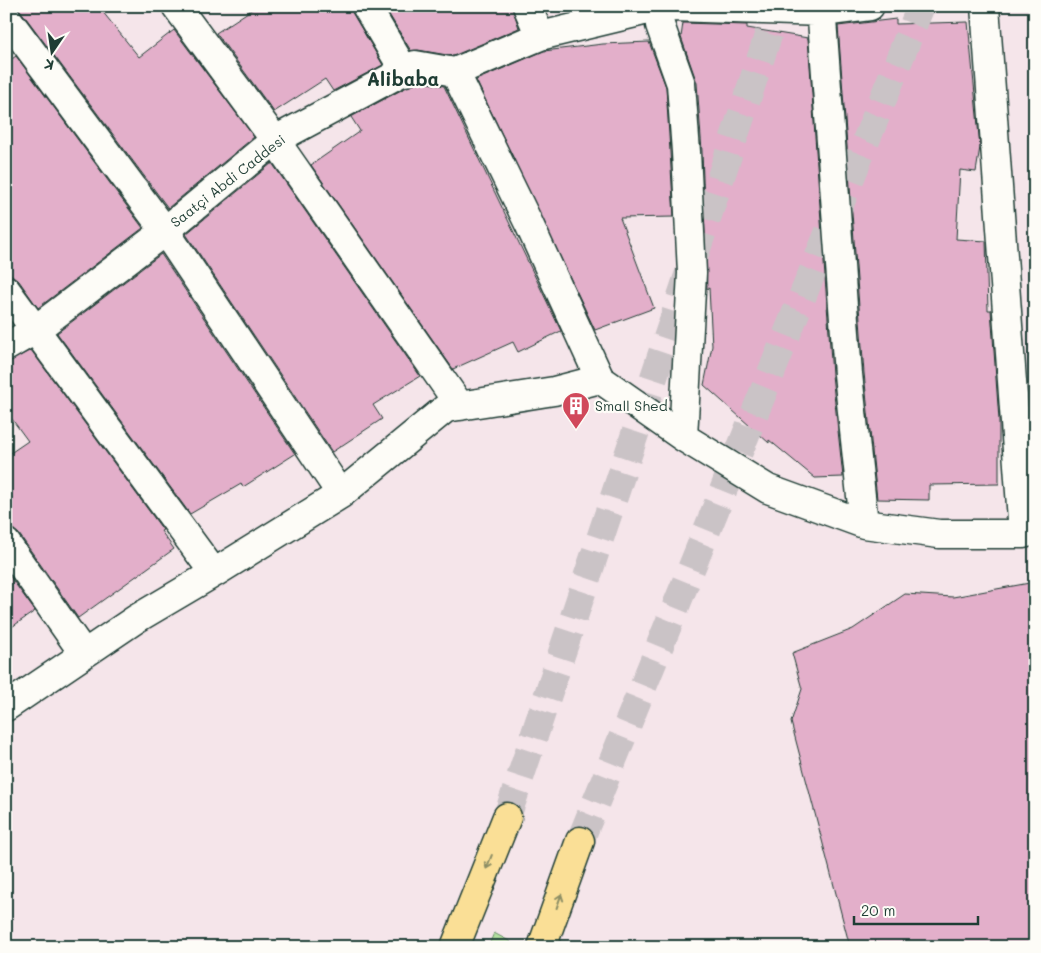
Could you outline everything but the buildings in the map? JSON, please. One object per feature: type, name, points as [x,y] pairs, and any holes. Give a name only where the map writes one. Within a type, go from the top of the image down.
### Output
[{"type":"main road","points":[[455,947],[507,817]]},
{"type":"main road","points":[[542,947],[580,841]]},
{"type":"street","points":[[176,6],[274,140],[460,406]]},
{"type":"street","points":[[366,6],[405,72]]},
{"type":"street","points":[[527,6],[540,36]]},
{"type":"street","points":[[870,6],[821,9],[658,12],[540,36],[455,72],[529,224],[600,380],[683,437],[768,488],[864,524],[939,534],[1029,532],[985,6]]},
{"type":"street","points":[[821,9],[848,374],[864,524]]},
{"type":"street","points":[[658,12],[681,84],[686,152],[692,273],[683,437]]},
{"type":"street","points":[[6,17],[165,231],[341,494]]},
{"type":"street","name":"Saatçi Abdi Caddesi","points":[[6,348],[35,330],[165,231],[274,140],[415,65],[455,72]]},
{"type":"street","points":[[6,290],[214,573]]},
{"type":"street","points":[[6,707],[136,618],[214,573],[341,494],[446,408],[554,391],[600,380]]},
{"type":"street","points":[[6,544],[84,654]]},
{"type":"green space","points":[[494,933],[511,942],[509,947],[488,947]]},
{"type":"tunnel","points":[[507,817],[778,6]]},
{"type":"tunnel","points":[[580,841],[921,6]]},
{"type":"place","name":"Small Shed","points":[[576,430]]},
{"type":"district","name":"Alibaba","points":[[403,79]]}]
